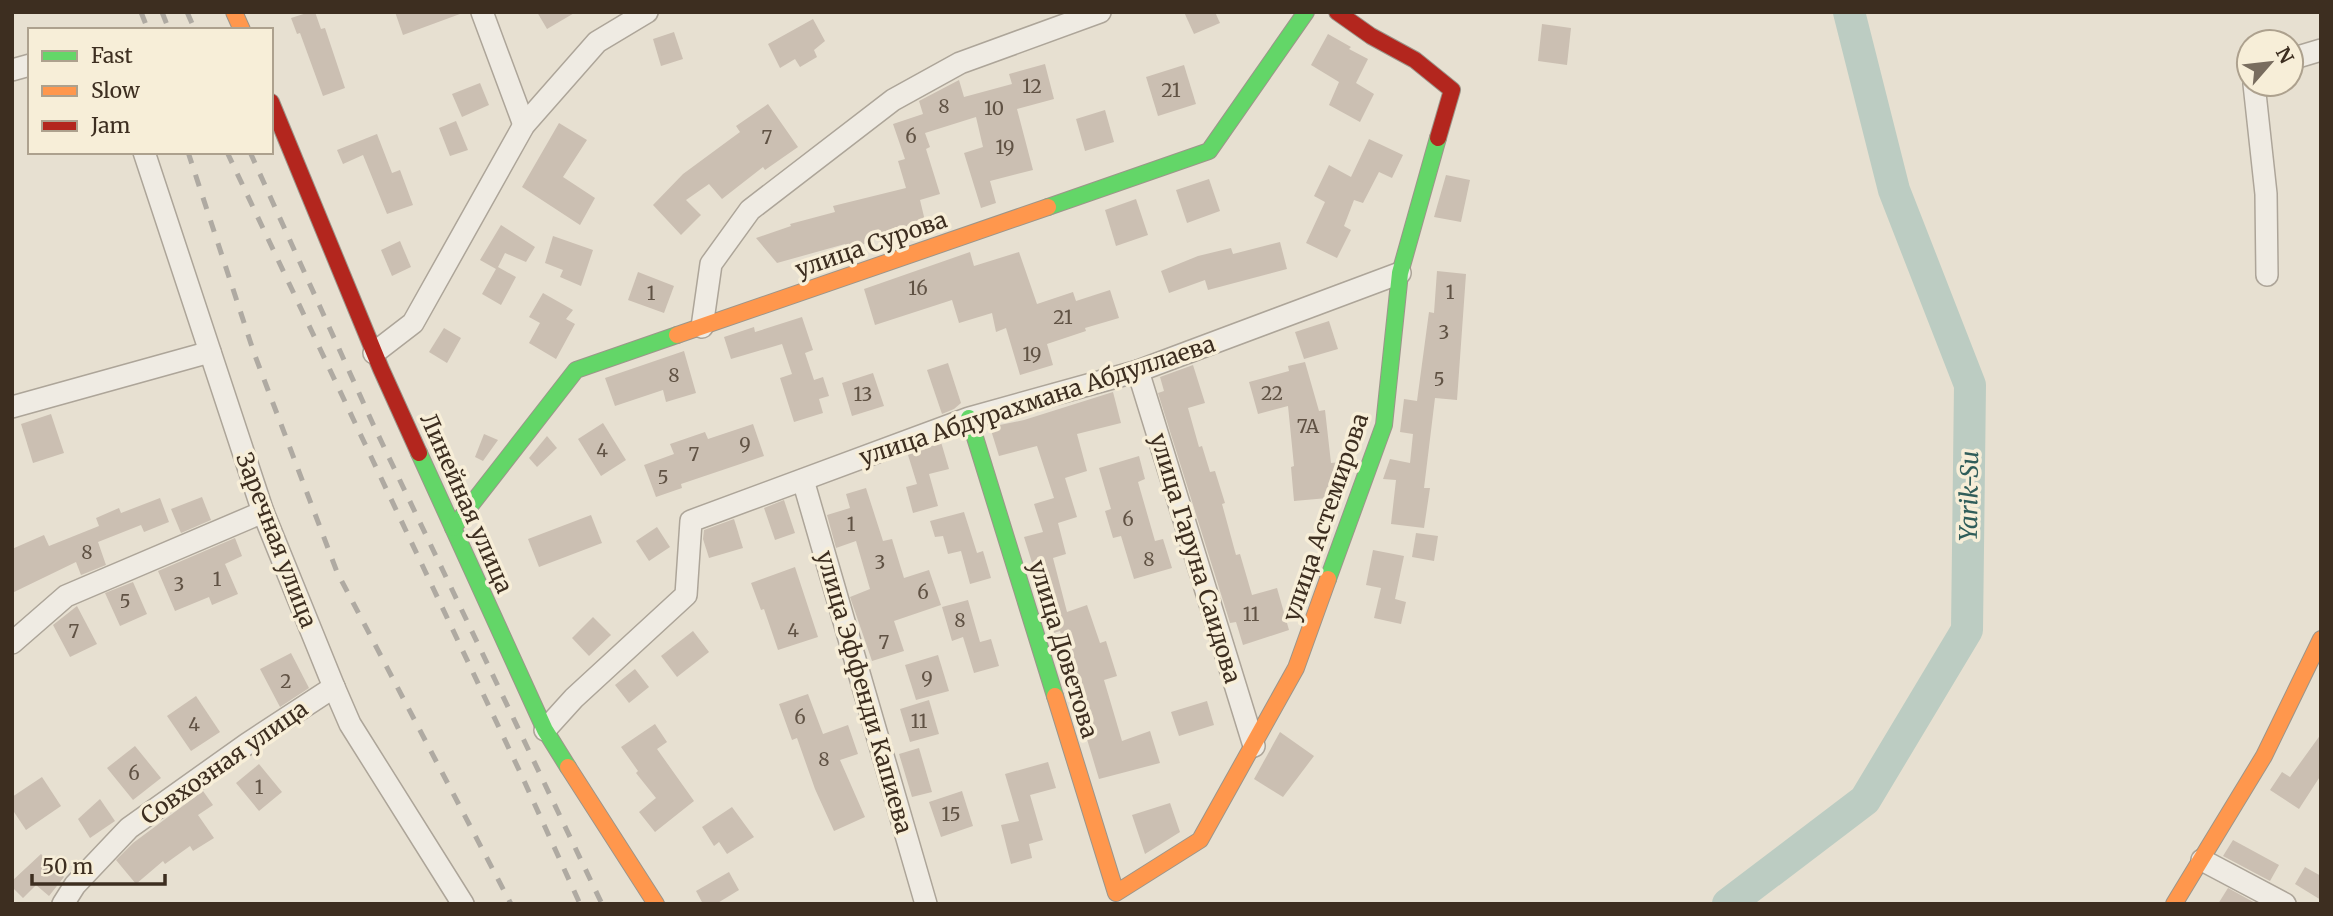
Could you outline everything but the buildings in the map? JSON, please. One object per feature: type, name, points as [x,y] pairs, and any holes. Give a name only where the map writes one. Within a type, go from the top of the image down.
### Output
[{"type":"street","points":[[234,12],[241,28]]},
{"type":"street","points":[[482,12],[524,125]]},
{"type":"street","points":[[374,353],[413,323],[524,125],[597,42],[647,12]]},
{"type":"street","points":[[702,327],[711,264],[750,210],[893,100],[960,63],[1100,12]]},
{"type":"street","name":"улица Сурова","points":[[453,528],[576,370],[1209,151],[1306,12]]},
{"type":"street","name":"улица Астемирова","points":[[1116,893],[1200,840],[1254,746],[1296,668],[1384,425],[1400,273],[1452,90],[1415,60],[1371,36],[1337,12]]},
{"type":"street","points":[[2256,98],[2266,194],[2267,275]]},
{"type":"street","name":"Линейная улица","points":[[273,107],[374,353],[545,730],[656,904]]},
{"type":"street","name":"Заречная улица","points":[[145,154],[263,512],[334,687],[350,724],[463,904]]},
{"type":"street","name":"улица Абдурахмана Абдуллаева","points":[[545,730],[575,698],[686,595],[691,521],[969,418],[1138,371],[1400,273]]},
{"type":"street","points":[[12,407],[210,352]]},
{"type":"street","name":"улица Гаруна Саидова","points":[[1138,371],[1254,746]]},
{"type":"street","name":"улица Доветова","points":[[969,418],[1116,893]]},
{"type":"street","name":"улица Эффенди Капиева","points":[[803,480],[926,904]]},
{"type":"street","points":[[12,643],[66,596],[263,512]]},
{"type":"street","points":[[2174,904],[2264,756],[2321,639]]},
{"type":"street","name":"Совхозная улица","points":[[63,904],[75,885],[129,828],[247,744],[334,687]]},
{"type":"street","points":[[2202,860],[2285,904]]},
{"type":"waterway","name":"Yarik-Su","points":[[1728,904],[1865,800],[1967,630],[1970,385],[1894,190],[1849,12]]},
{"type":"railway","points":[[141,12],[147,28]]},
{"type":"railway","points":[[162,12],[168,28]]},
{"type":"railway","points":[[187,12],[194,28]]},
{"type":"railway","points":[[189,154],[254,353],[337,572],[511,904]]},
{"type":"railway","points":[[228,154],[580,904]]},
{"type":"railway","points":[[251,154],[373,424],[602,904]]},
{"type":"traffic: fast","points":[[1048,207],[1209,151],[1306,12]]},
{"type":"traffic: fast","points":[[1328,579],[1384,425],[1400,273],[1438,138]]},
{"type":"traffic: fast","points":[[453,528],[576,370],[677,335]]},
{"type":"traffic: fast","points":[[969,418],[1055,696]]},
{"type":"traffic: fast","points":[[419,453],[545,730],[568,767]]},
{"type":"traffic: slow","points":[[234,12],[241,28]]},
{"type":"traffic: slow","points":[[677,335],[1048,207]]},
{"type":"traffic: slow","points":[[1055,696],[1116,893],[1200,840],[1296,668],[1328,579]]},
{"type":"traffic: slow","points":[[2174,904],[2264,756],[2321,639]]},
{"type":"traffic: slow","points":[[568,767],[656,904]]},
{"type":"traffic: jam","points":[[1337,12],[1371,36],[1415,60],[1452,90],[1438,138]]},
{"type":"traffic: jam","points":[[273,107],[381,369],[419,453]]}]
